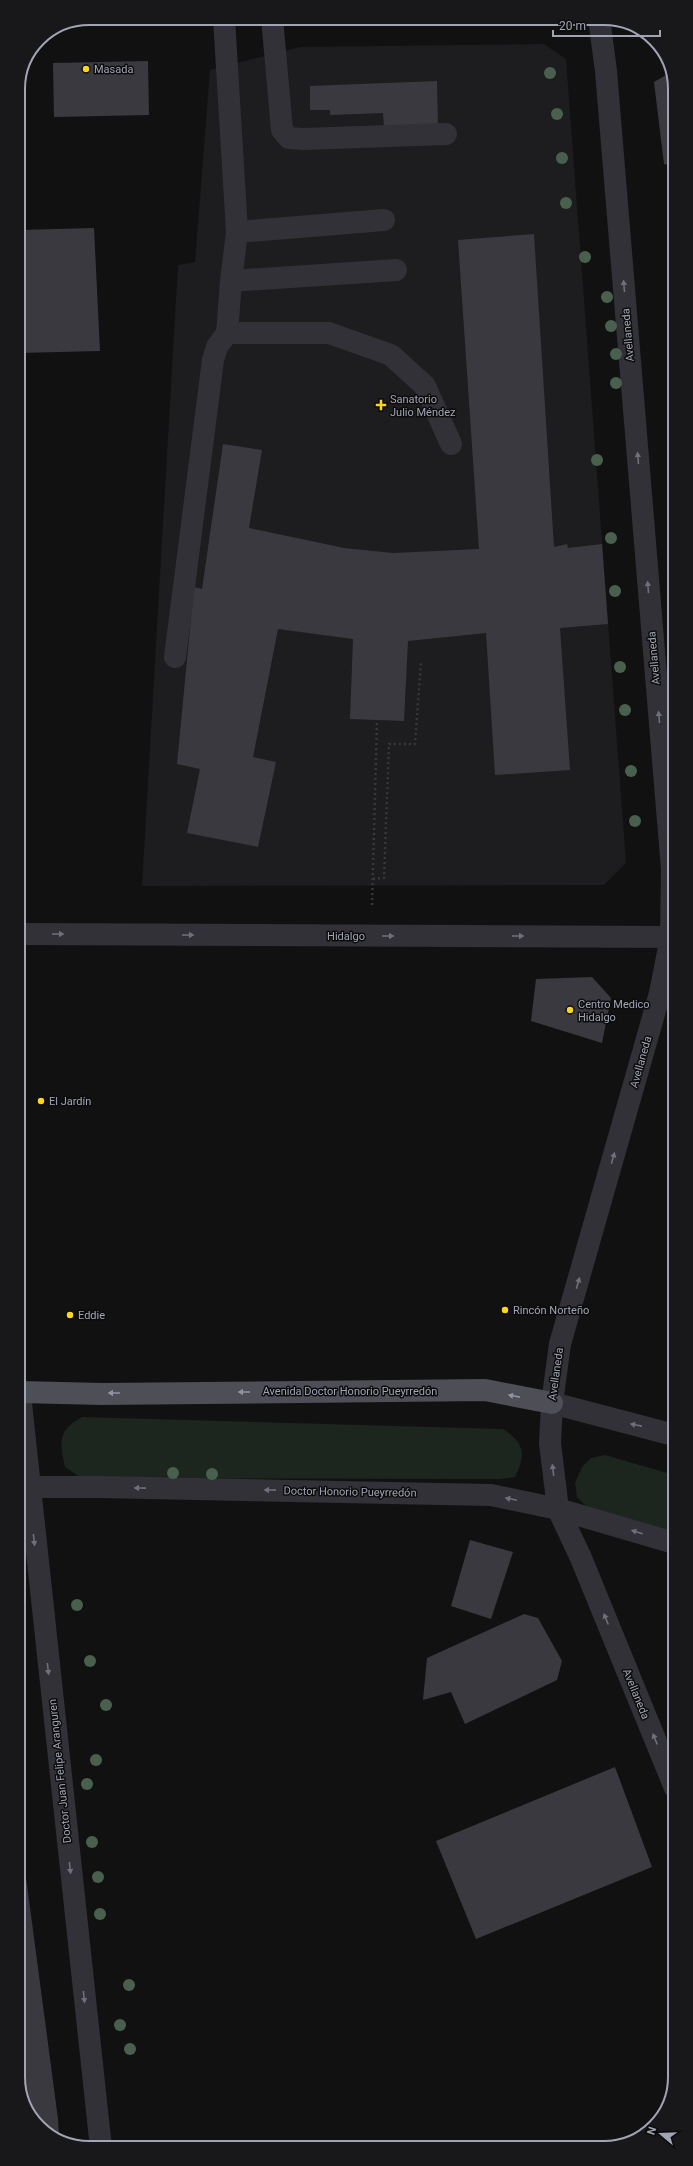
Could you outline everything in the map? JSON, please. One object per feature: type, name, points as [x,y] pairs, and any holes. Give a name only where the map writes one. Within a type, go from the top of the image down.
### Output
[{"type":"main road","name":"Avenida Doctor Honorio Pueyrredón","points":[[25,1393],[102,1394],[485,1390],[552,1403]]},
{"type":"street","points":[[175,657],[213,360],[217,347],[228,333],[231,281],[237,232],[224,25]]},
{"type":"street","points":[[273,25],[282,130],[289,138],[303,139],[446,134]]},
{"type":"street","name":"Avellaneda","points":[[600,25],[606,72],[668,821]]},
{"type":"street","points":[[237,232],[384,220]]},
{"type":"street","points":[[231,281],[396,270]]},
{"type":"street","points":[[228,333],[329,333],[392,355],[425,386],[451,444]]},
{"type":"street","name":"Hidalgo","points":[[25,934],[668,937]]},
{"type":"street","name":"Avellaneda","points":[[668,956],[660,993],[560,1344],[552,1403],[550,1443],[558,1509],[581,1558],[668,1771]]},
{"type":"street","name":"Avenida Doctor Honorio Pueyrredón","points":[[552,1403],[668,1433]]},
{"type":"street","name":"Doctor Honorio Pueyrredón","points":[[25,1487],[491,1495],[558,1509],[668,1541]]},
{"type":"street","name":"Doctor Juan Felipe Aranguren","points":[[25,1487],[100,2141]]},
{"type":"path","points":[[373,879],[384,878],[389,744],[415,744],[421,662]]},
{"type":"path","points":[[371,936],[377,720]]},
{"type":"shaded area","name":"Sanatorio Julio Méndez","points":[[544,44],[566,59],[626,863],[604,885],[142,886],[178,265],[195,262],[210,70],[300,47]]},
{"type":"shaded area","points":[[82,1417],[503,1429],[516,1439],[522,1456],[519,1469],[515,1477],[500,1479],[81,1478],[65,1467],[61,1444],[64,1432],[74,1422]]},
{"type":"shaded area","points":[[605,1455],[668,1473],[668,1531],[589,1509],[577,1497],[575,1483],[582,1467],[591,1458]]},
{"type":"building","points":[[148,61],[149,115],[54,117],[53,63]]},
{"type":"building","points":[[666,75],[668,89],[668,165],[664,164],[654,82]]},
{"type":"building","points":[[437,81],[438,126],[384,127],[383,113],[330,115],[330,110],[310,110],[310,86]]},
{"type":"building","points":[[94,228],[100,351],[25,353],[25,230]]},
{"type":"building","points":[[534,234],[554,547],[567,544],[568,548],[602,544],[608,624],[560,628],[570,770],[495,775],[486,633],[408,641],[404,721],[350,719],[353,639],[278,629],[253,757],[276,762],[258,847],[187,833],[200,769],[177,764],[194,587],[202,589],[223,444],[262,450],[249,528],[344,548],[393,553],[479,549],[458,240]]},
{"type":"building","name":"Centro Medico Hidalgo","points":[[592,977],[611,998],[602,1043],[531,1021],[536,979]]},
{"type":"building","points":[[470,1540],[513,1552],[491,1619],[451,1606]]},
{"type":"building","points":[[524,1614],[538,1618],[562,1661],[557,1680],[465,1724],[451,1692],[423,1700],[427,1658]]},
{"type":"building","points":[[615,1767],[652,1867],[476,1939],[436,1841]]},
{"type":"building","points":[[25,1870],[59,2133],[50,2128],[36,2112],[27,2093],[25,2077]]},
{"type":"place","name":"Masada","points":[[86,69]]},
{"type":"place","name":"Sanatorio Julio Méndez","points":[[381,405]]},
{"type":"place","name":"Centro Medico Hidalgo","points":[[570,1010]]},
{"type":"place","name":"El Jardín","points":[[41,1101]]},
{"type":"place","name":"Rincón Norteño","points":[[505,1310]]},
{"type":"place","name":"Eddie","points":[[70,1315]]}]
